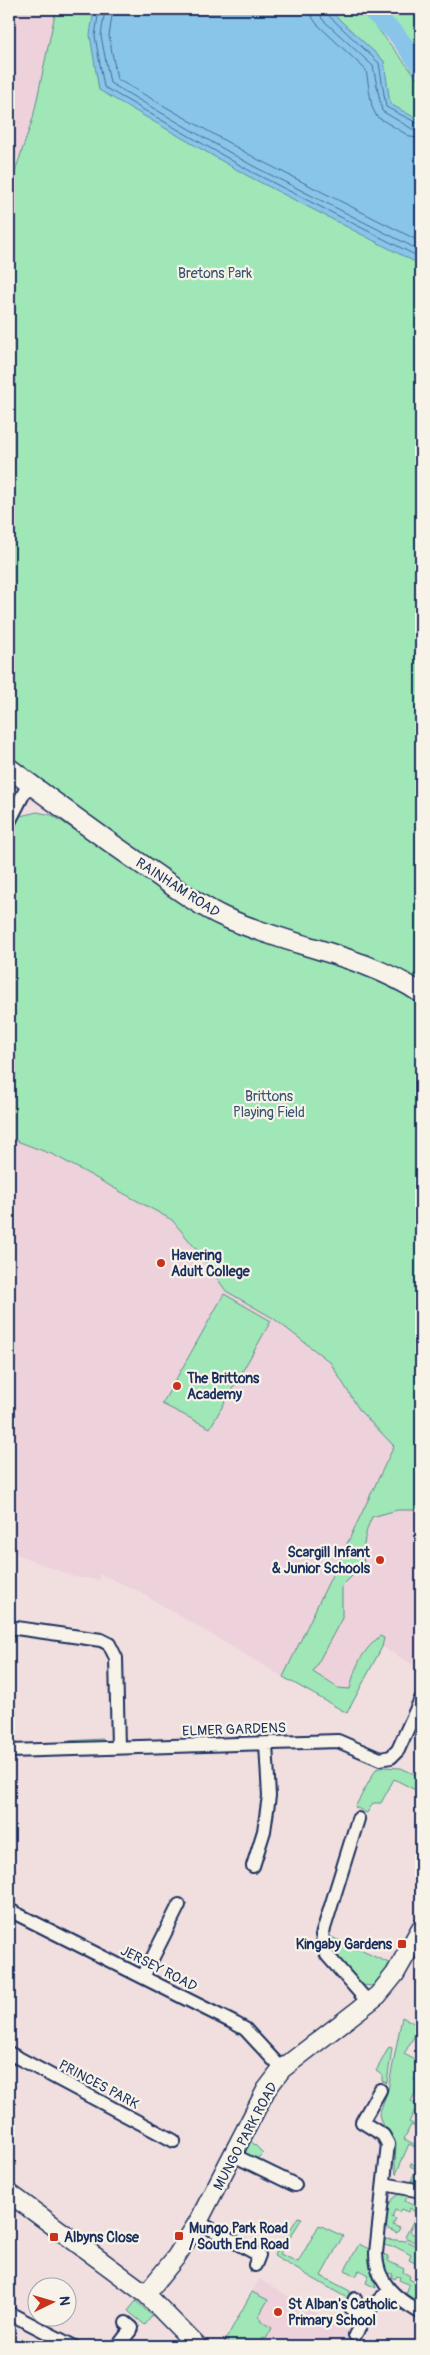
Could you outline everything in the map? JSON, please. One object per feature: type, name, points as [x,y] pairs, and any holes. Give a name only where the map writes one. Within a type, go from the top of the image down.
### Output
[{"type":"main road","name":"RAINHAM ROAD","points":[[9,768],[77,820],[200,904],[250,927],[370,967],[421,993]]},
{"type":"street","points":[[9,822],[29,783]]},
{"type":"street","points":[[9,1627],[101,1640],[109,1644],[116,1658],[118,1747]]},
{"type":"street","name":"ELMER GARDENS","points":[[9,1751],[338,1741],[380,1759],[391,1757],[398,1750],[421,1699]]},
{"type":"street","points":[[253,1866],[264,1831],[268,1796],[266,1744]]},
{"type":"street","points":[[358,1820],[323,1928],[322,1942],[327,1955],[368,2002]]},
{"type":"street","points":[[143,1976],[179,1905]]},
{"type":"street","name":"JERSEY ROAD","points":[[9,1910],[245,2029],[282,2069]]},
{"type":"street","name":"MUNGO PARK ROAD","points":[[146,2294],[176,2256],[198,2222],[266,2090],[282,2069],[378,1995],[395,1974],[421,1928]]},
{"type":"street","name":"PRINCES PARK","points":[[9,2053],[174,2141]]},
{"type":"street","points":[[380,2090],[362,2122],[383,2135],[388,2148],[376,2262],[380,2275],[389,2291],[403,2303],[421,2313]]},
{"type":"street","points":[[233,2155],[295,2185]]},
{"type":"street","points":[[384,2184],[421,2191]]},
{"type":"street","points":[[9,2193],[146,2294],[197,2346]]},
{"type":"street","points":[[198,2222],[259,2255],[255,2265]]},
{"type":"street","points":[[355,2335],[372,2306],[389,2291]]},
{"type":"street","points":[[355,2299],[352,2308],[366,2316]]},
{"type":"street","points":[[9,2313],[73,2346]]},
{"type":"street","points":[[118,2346],[132,2328],[126,2323]]},
{"type":"shaded area","points":[[13,9],[56,9],[33,118],[20,157],[9,154],[9,26]]},
{"type":"shaded area","name":"The Brittons Academy","points":[[9,1138],[54,1155],[172,1220],[197,1250],[226,1291],[273,1318],[330,1362],[360,1411],[421,1473],[421,1669],[382,1647],[347,1713],[138,1591],[100,1574],[99,1580],[74,1577],[9,1551]]},
{"type":"shaded area","name":"St Alban's Catholic Primary School","points":[[259,2279],[361,2339],[375,2346],[222,2346]]},
{"type":"green space","name":"Bretons Park","points":[[56,9],[362,9],[421,83],[421,988],[206,900],[44,784],[9,756],[9,189],[33,118]]},
{"type":"green space","points":[[379,9],[421,9],[421,52]]},
{"type":"green space","name":"Brittons Playing Field","points":[[37,812],[52,815],[176,897],[244,935],[364,974],[421,1003],[421,1508],[419,1510],[397,1510],[372,1517],[364,1544],[365,1572],[355,1573],[342,1586],[342,1618],[313,1672],[338,1688],[350,1689],[357,1666],[368,1648],[380,1636],[384,1638],[382,1647],[347,1713],[283,1677],[394,1446],[360,1411],[330,1362],[273,1318],[226,1291],[197,1250],[172,1220],[54,1155],[9,1138],[9,837],[20,816]]},
{"type":"green space","points":[[224,1294],[271,1321],[210,1428],[162,1404]]},
{"type":"green space","points":[[103,1739],[103,1744],[66,1745],[66,1741]]},
{"type":"green space","points":[[384,1767],[401,1768],[421,1777],[421,1793],[394,1779],[381,1803],[373,1803],[367,1813],[355,1807],[376,1769]]},
{"type":"green space","points":[[329,1936],[391,1964],[373,1986],[362,1985],[331,1949]]},
{"type":"green space","points":[[402,2017],[420,2026],[404,2054],[421,2063],[414,2080],[421,2084],[421,2086],[419,2086],[411,2101],[421,2106],[421,2108],[417,2106],[409,2122],[421,2128],[421,2130],[411,2125],[404,2139],[420,2147],[421,2145],[421,2150],[409,2144],[396,2174],[396,2144],[381,2122],[379,2114],[388,2090]]},
{"type":"green space","points":[[389,2047],[392,2048],[387,2083],[382,2081],[382,2075],[376,2071]]},
{"type":"green space","points":[[251,2141],[263,2153],[255,2161],[243,2155]]},
{"type":"green space","points":[[411,2163],[421,2169],[420,2179],[411,2181],[416,2169],[410,2166]]},
{"type":"green space","points":[[400,2194],[408,2195],[405,2201],[415,2206],[418,2201],[421,2203],[421,2218],[418,2216],[410,2232],[417,2236],[414,2242],[405,2237],[417,2214],[410,2208],[408,2212],[401,2209],[399,2212],[395,2210],[392,2217],[396,2219],[393,2225],[400,2228],[397,2233],[386,2228],[390,2204],[395,2196]]},
{"type":"green space","points":[[298,2217],[302,2218],[280,2254],[298,2262],[319,2225],[343,2236],[321,2276],[350,2291],[347,2298],[274,2256]]},
{"type":"green space","points":[[385,2239],[407,2241],[421,2249],[421,2263],[419,2265],[409,2260],[411,2255],[394,2246],[384,2245]]},
{"type":"green space","points":[[359,2244],[369,2249],[370,2267],[376,2288],[366,2283],[369,2275],[359,2270],[355,2276],[345,2270]]},
{"type":"green space","points":[[383,2254],[388,2256],[388,2261],[404,2269],[403,2272],[410,2276],[409,2279],[415,2282],[421,2271],[417,2285],[421,2287],[421,2295],[418,2294],[415,2300],[406,2294],[409,2285],[399,2280],[400,2277],[397,2276],[395,2279],[391,2277],[393,2274],[386,2273]]},
{"type":"green space","points":[[252,2292],[268,2300],[258,2317],[261,2319],[260,2321],[272,2328],[266,2339],[263,2338],[258,2346],[222,2346]]},
{"type":"green space","points":[[136,2301],[152,2316],[145,2325],[128,2311]]},
{"type":"water","points":[[94,9],[328,9],[384,61],[390,104],[421,121],[421,265],[248,176],[99,90],[90,35]]},
{"type":"waterway","points":[[369,9],[396,34],[421,67]]},
{"type":"place","name":"Havering Adult College","points":[[161,1263]]},
{"type":"place","name":"The Brittons Academy","points":[[177,1386]]},
{"type":"place","name":"Scargill Infant & Junior Schools","points":[[380,1560]]},
{"type":"place","name":"Kingaby Gardens","points":[[402,1944]]},
{"type":"place","name":"Mungo Park Road / South End Road","points":[[179,2236]]},
{"type":"place","name":"Albyns Close","points":[[54,2237]]},
{"type":"place","name":"St Alban's Catholic Primary School","points":[[278,2312]]}]
